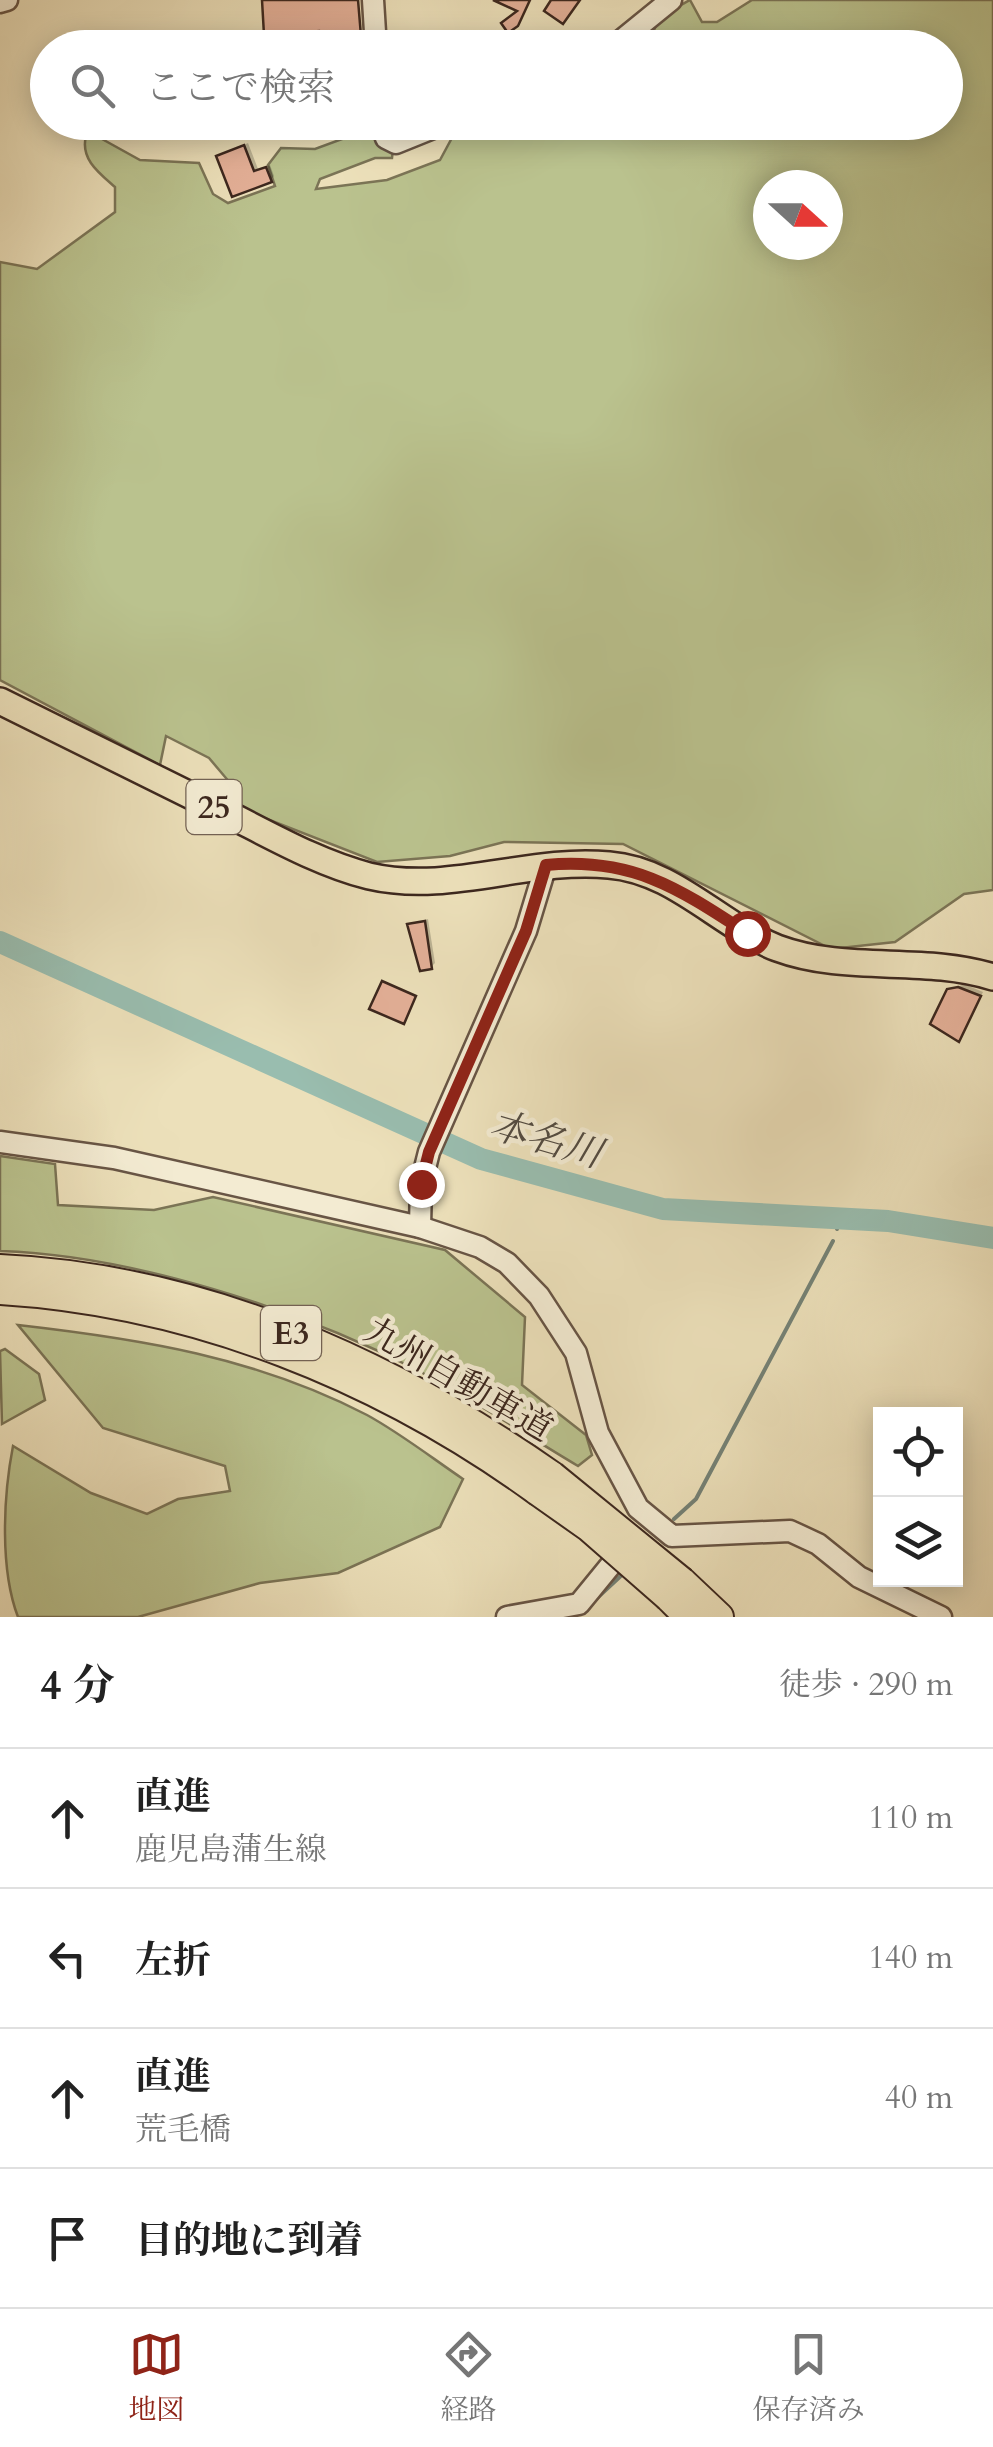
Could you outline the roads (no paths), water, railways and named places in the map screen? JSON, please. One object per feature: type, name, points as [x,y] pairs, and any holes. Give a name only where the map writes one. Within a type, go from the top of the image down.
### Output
[{"type":"highway","name":"九州自動車道","points":[[0,1270],[128,1286],[184,1298],[301,1336],[408,1386],[545,1484],[589,1527],[680,1599],[719,1617]]},
{"type":"highway","name":"九州自動車道","points":[[0,1290],[124,1306],[294,1356],[399,1403],[545,1484]]},
{"type":"main road","name":"25","points":[[0,701],[298,849],[364,875],[437,882],[546,865],[614,865],[644,873],[692,897],[747,933],[799,956],[957,968],[993,977]]},
{"type":"street","points":[[0,2],[8,0]]},
{"type":"street","points":[[372,0],[374,30]]},
{"type":"street","points":[[634,30],[671,0]]},
{"type":"street","points":[[420,1227],[421,1184],[429,1152],[526,931],[546,865]]},
{"type":"street","points":[[0,1142],[114,1158],[420,1227],[480,1247],[508,1264],[539,1296],[576,1353],[598,1433],[648,1519],[672,1536],[790,1531],[806,1536],[859,1576],[941,1617]]},
{"type":"street","points":[[507,1617],[579,1604],[648,1519]]},
{"type":"waterway","name":"本名川","points":[[0,942],[481,1159],[663,1209],[888,1221],[993,1238]]},
{"type":"waterway","points":[[837,1229],[840,1217]]},
{"type":"waterway","points":[[674,1519],[696,1499],[833,1241]]},
{"type":"waterway","points":[[596,1599],[625,1572]]}]
